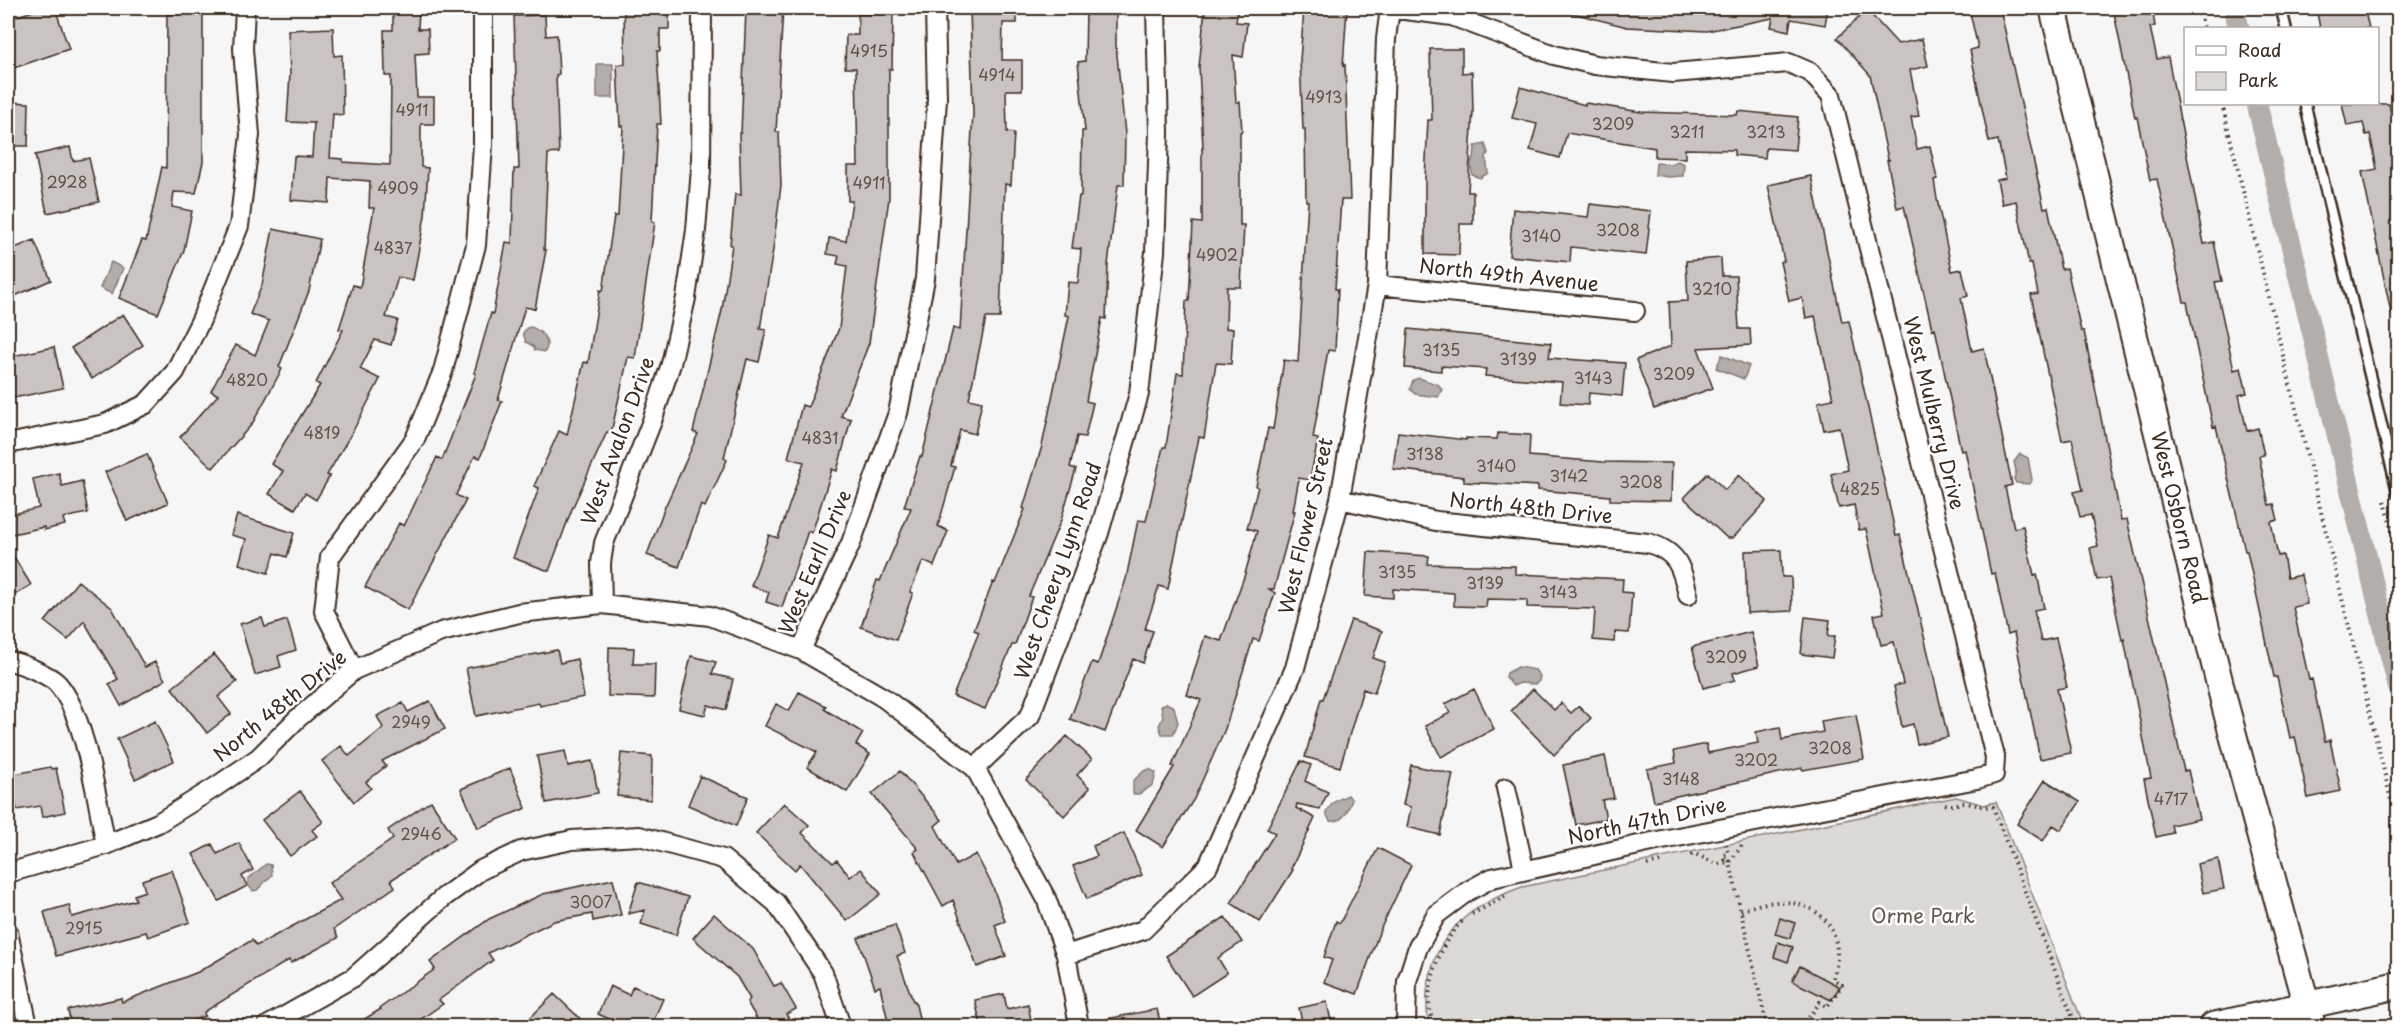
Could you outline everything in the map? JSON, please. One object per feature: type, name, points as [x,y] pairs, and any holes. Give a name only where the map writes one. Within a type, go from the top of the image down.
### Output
[{"type":"street","points":[[8,444],[105,424],[147,404],[175,372],[201,320],[239,226],[250,135],[243,49],[245,8]]},
{"type":"street","points":[[354,670],[324,611],[330,557],[415,439],[443,371],[476,245],[483,145],[483,8]]},
{"type":"street","name":"West Avalon Drive","points":[[602,604],[601,563],[604,543],[665,383],[686,298],[696,230],[701,170],[702,8]]},
{"type":"street","name":"West Earll Drive","points":[[935,8],[937,99],[925,279],[900,402],[850,543],[801,650],[884,698],[975,768],[1047,898],[1066,955],[1079,1026]]},
{"type":"street","name":"West Cheery Lynn Road","points":[[975,768],[1030,716],[1099,533],[1139,394],[1155,252],[1159,133],[1156,8]]},
{"type":"street","name":"West Mulberry Drive","points":[[1390,8],[1452,16],[1554,55],[1596,65],[1673,74],[1789,63],[1810,72],[1831,95],[1993,746],[1994,774]]},
{"type":"street","name":"West Flower Street","points":[[1066,955],[1143,930],[1208,866],[1294,668],[1340,499],[1377,285],[1386,39],[1390,8]]},
{"type":"street","name":"West Osborn Road","points":[[2053,8],[2226,709],[2310,1016]]},
{"type":"street","name":"North 49th Avenue","points":[[1377,285],[1635,311]]},
{"type":"street","name":"North 48th Drive","points":[[1340,499],[1436,521],[1648,543],[1662,547],[1681,566],[1688,595]]},
{"type":"street","name":"North 48th Drive","points":[[8,873],[106,845],[158,823],[258,758],[297,719],[354,670],[441,632],[490,618],[602,604],[710,615],[801,650]]},
{"type":"street","points":[[8,661],[17,662],[56,682],[70,703],[80,723],[106,845]]},
{"type":"street","name":"North 47th Drive","points":[[1406,1026],[1407,981],[1418,947],[1436,915],[1468,891],[1492,878],[1524,869],[1994,774]]},
{"type":"street","points":[[1506,788],[1524,869]]},
{"type":"street","points":[[267,1026],[354,977],[444,897],[481,870],[521,851],[572,840],[639,836],[723,859],[776,903],[823,973],[841,1026]]},
{"type":"street","points":[[8,932],[28,1026]]},
{"type":"street","points":[[2212,1026],[2310,1016],[2398,985]]},
{"type":"lane","points":[[2281,8],[2286,27]]},
{"type":"lane","points":[[2305,105],[2398,494]]},
{"type":"path","points":[[2198,8],[2204,27]]},
{"type":"path","points":[[2222,105],[2391,800],[2398,814]]},
{"type":"path","points":[[1942,803],[1950,806],[1964,802],[1979,807],[1993,807],[2076,1026]]},
{"type":"path","points":[[1723,828],[1728,854],[1724,855],[1725,859],[1729,859],[1730,862],[1767,1026]]},
{"type":"path","points":[[1684,857],[1695,854],[1717,864],[1730,862],[1740,846],[1751,843]]},
{"type":"path","points":[[1639,866],[1673,859]]},
{"type":"path","points":[[1438,1026],[1431,1015],[1430,995],[1434,970],[1440,954],[1460,923],[1486,905],[1515,893]]},
{"type":"path","points":[[1741,911],[1763,903],[1787,901],[1812,909],[1829,924],[1838,952],[1833,979],[1842,986],[1827,1007],[1820,1002],[1803,1026]]},
{"type":"green space","name":"Orme Park","points":[[1956,797],[1984,805],[1996,802],[2084,1026],[1432,1026],[1429,1021],[1428,986],[1436,955],[1444,941],[1465,918],[1506,893],[1522,887]]},
{"type":"shaded area","points":[[597,64],[613,64],[613,98],[597,98]]},
{"type":"shaded area","points":[[1485,144],[1488,153],[1486,157],[1488,173],[1480,178],[1472,175],[1471,162],[1474,159],[1475,146]]},
{"type":"shaded area","points":[[1677,161],[1684,164],[1683,176],[1655,175],[1656,163],[1670,164]]},
{"type":"shaded area","points":[[111,262],[123,268],[112,294],[100,288]]},
{"type":"shaded area","points":[[531,327],[539,331],[546,340],[545,352],[535,350],[526,342],[523,333]]},
{"type":"shaded area","points":[[1722,355],[1749,366],[1744,379],[1716,368]]},
{"type":"shaded area","points":[[1419,378],[1439,385],[1442,390],[1438,397],[1415,394],[1410,389],[1413,380]]},
{"type":"shaded area","points":[[2020,454],[2028,458],[2032,480],[2030,484],[2016,483],[2014,479],[2016,471],[2014,462]]},
{"type":"shaded area","points":[[1518,667],[1535,670],[1540,676],[1539,681],[1535,684],[1520,683],[1513,686],[1506,677],[1507,673]]},
{"type":"shaded area","points":[[1166,703],[1174,707],[1178,723],[1173,734],[1162,734],[1159,726],[1163,717],[1161,706]]},
{"type":"shaded area","points":[[1150,769],[1156,773],[1153,785],[1139,794],[1133,794],[1133,781],[1144,771]]},
{"type":"shaded area","points":[[1348,795],[1352,800],[1342,818],[1330,821],[1326,813],[1335,801]]},
{"type":"shaded area","points":[[266,864],[271,865],[272,875],[257,890],[253,891],[248,885],[248,879]]},
{"type":"building","points":[[42,8],[55,8],[69,49],[11,69],[8,57],[8,19]]},
{"type":"building","points":[[393,8],[419,8],[418,29],[428,29],[429,53],[415,54],[417,97],[434,97],[434,124],[421,124],[421,167],[428,168],[425,216],[413,280],[398,277],[386,317],[398,320],[391,345],[375,340],[360,369],[380,379],[327,475],[330,476],[316,500],[305,493],[295,509],[269,494],[283,471],[271,464],[320,385],[316,383],[343,330],[339,329],[353,285],[360,287],[374,208],[369,208],[370,181],[330,178],[329,203],[291,200],[294,156],[312,157],[314,123],[287,122],[290,74],[288,30],[333,28],[334,56],[342,55],[343,115],[333,114],[330,158],[343,159],[343,162],[390,165],[391,76],[385,76],[384,30],[393,30]]},
{"type":"building","points":[[624,8],[669,8],[669,29],[660,29],[660,51],[657,51],[661,124],[657,124],[652,221],[655,222],[635,358],[628,357],[611,433],[607,432],[572,509],[549,571],[513,558],[539,488],[534,486],[559,431],[567,435],[584,362],[588,363],[600,290],[603,291],[614,216],[618,216],[623,126],[620,126],[617,65],[625,64]]},
{"type":"building","points":[[746,8],[783,8],[776,132],[779,132],[781,185],[760,329],[766,330],[759,362],[747,359],[724,458],[727,460],[705,507],[701,505],[679,567],[647,555],[664,509],[698,434],[693,432],[722,310],[732,245],[730,245],[735,194],[741,195],[739,133],[741,133]]},
{"type":"building","points":[[970,8],[1017,8],[1017,23],[1003,23],[1002,60],[1022,60],[1022,90],[1006,90],[1007,132],[1014,133],[1011,185],[1005,184],[1000,318],[986,318],[969,399],[982,402],[975,434],[960,430],[951,466],[955,467],[938,526],[948,531],[934,566],[923,561],[910,592],[913,593],[896,640],[861,627],[877,580],[880,581],[911,508],[904,507],[920,456],[922,457],[953,328],[960,330],[973,113]]},
{"type":"building","points":[[1086,8],[1116,8],[1116,45],[1125,134],[1124,185],[1118,185],[1108,265],[1106,319],[1102,318],[1086,401],[1093,403],[1085,437],[1077,436],[1070,467],[1076,469],[1061,520],[1029,596],[1032,597],[1015,645],[1012,645],[985,709],[953,696],[979,632],[974,630],[1025,509],[1023,508],[1042,446],[1069,316],[1065,315],[1068,282],[1078,283],[1081,249],[1072,248],[1079,196],[1081,196],[1082,131],[1085,131],[1078,62],[1085,61]]},
{"type":"building","points":[[1205,8],[1238,8],[1236,22],[1247,23],[1243,57],[1233,55],[1236,102],[1240,102],[1242,131],[1240,132],[1240,225],[1244,225],[1241,287],[1227,287],[1226,328],[1233,329],[1231,364],[1216,363],[1204,438],[1199,437],[1168,589],[1159,586],[1145,629],[1153,631],[1143,663],[1133,659],[1105,732],[1070,719],[1092,662],[1098,664],[1126,579],[1138,520],[1146,521],[1163,447],[1166,447],[1177,373],[1183,374],[1193,222],[1202,223],[1203,148],[1199,67]]},
{"type":"building","points":[[1314,8],[1347,8],[1343,66],[1345,65],[1350,200],[1341,200],[1335,289],[1338,289],[1335,351],[1328,350],[1313,438],[1318,439],[1310,480],[1299,478],[1293,511],[1295,511],[1274,589],[1269,589],[1275,593],[1259,641],[1253,639],[1225,729],[1194,799],[1163,847],[1136,830],[1174,767],[1172,766],[1201,700],[1187,695],[1205,636],[1221,641],[1245,574],[1257,531],[1247,528],[1258,487],[1256,486],[1268,428],[1273,429],[1284,360],[1298,362],[1308,201],[1306,201],[1305,129],[1303,129],[1300,60],[1304,9],[1314,10]]},
{"type":"building","points":[[1572,8],[1828,8],[1825,25],[1791,19],[1789,31],[1771,27],[1773,18],[1707,31],[1627,27],[1572,13]]},
{"type":"building","points":[[1969,8],[2000,8],[2044,208],[2048,207],[2061,269],[2067,268],[2081,331],[2084,331],[2121,520],[2127,519],[2184,771],[2188,770],[2199,819],[2171,825],[2173,833],[2156,837],[2144,779],[2151,778],[2124,639],[2122,640],[2109,578],[2097,580],[2090,548],[2098,546],[2091,515],[2080,517],[2074,492],[2083,490],[2072,439],[2062,441],[2031,295],[2038,294],[2032,264],[2029,264],[2016,201],[2002,204],[1997,180],[2006,178],[1998,140],[1989,142],[1970,50],[1978,48]]},
{"type":"building","points":[[2113,8],[2152,8],[2155,26],[2150,27],[2157,59],[2168,57],[2204,244],[2214,242],[2222,281],[2215,282],[2234,370],[2241,368],[2247,393],[2239,395],[2247,431],[2258,428],[2264,455],[2259,456],[2269,505],[2274,504],[2278,520],[2271,522],[2278,556],[2283,555],[2287,578],[2301,575],[2307,604],[2293,607],[2309,680],[2312,679],[2325,741],[2330,740],[2341,791],[2308,798],[2295,737],[2290,738],[2277,677],[2274,677],[2247,551],[2245,551],[2216,426],[2213,427],[2187,302],[2184,302],[2157,179],[2150,180]]},
{"type":"building","points":[[2316,8],[2364,8],[2369,27],[2320,27]]},
{"type":"building","points":[[1867,10],[1898,44],[1922,39],[1928,66],[1910,70],[1919,116],[1911,117],[1917,149],[1930,146],[1937,179],[1934,180],[1937,199],[1952,271],[1962,269],[1968,296],[1961,298],[1972,351],[1984,348],[2012,485],[2005,487],[2014,528],[2023,526],[2044,608],[2034,610],[2041,641],[2056,638],[2067,687],[2057,689],[2071,753],[2040,759],[2014,633],[2008,635],[1995,573],[1991,574],[1965,450],[1961,451],[1935,328],[1932,329],[1904,206],[1897,208],[1887,160],[1890,160],[1870,75],[1837,38]]},
{"type":"building","points":[[167,14],[203,14],[203,162],[196,193],[174,192],[172,207],[192,211],[184,250],[158,314],[119,298],[142,240],[146,241],[162,167],[166,168]]},
{"type":"building","points":[[858,14],[893,14],[892,69],[889,69],[889,198],[869,343],[841,416],[851,419],[837,471],[832,469],[812,533],[808,531],[782,607],[766,602],[769,592],[751,586],[769,535],[778,538],[804,462],[788,458],[802,405],[808,407],[839,328],[847,266],[837,264],[839,256],[827,254],[829,238],[846,241],[852,201],[848,201],[848,166],[858,166],[856,68],[845,68],[846,35],[858,35]]},
{"type":"building","points":[[545,15],[546,36],[557,35],[559,153],[548,154],[544,250],[546,250],[535,309],[525,307],[498,400],[502,401],[480,458],[475,456],[456,495],[466,500],[408,610],[365,587],[399,523],[404,526],[437,457],[442,460],[476,374],[474,373],[491,313],[493,314],[506,242],[512,243],[514,169],[519,169],[514,16]]},
{"type":"building","points":[[1430,49],[1462,49],[1462,73],[1472,72],[1473,111],[1468,192],[1473,192],[1473,224],[1460,224],[1459,255],[1425,254],[1428,120],[1432,120]]},
{"type":"building","points":[[1520,87],[1585,105],[1585,103],[1641,112],[1737,115],[1738,111],[1798,117],[1795,150],[1766,148],[1765,158],[1734,155],[1734,150],[1685,149],[1685,158],[1655,157],[1655,148],[1567,133],[1560,158],[1530,150],[1537,124],[1512,118]]},
{"type":"building","points":[[8,102],[29,103],[28,146],[8,146]]},
{"type":"building","points":[[2389,104],[2398,150],[2398,312],[2391,313],[2362,172],[2377,169],[2370,134],[2366,135],[2363,123],[2347,126],[2342,105]]},
{"type":"building","points":[[70,147],[73,161],[89,158],[99,202],[47,213],[35,155]]},
{"type":"building","points":[[1811,176],[1842,322],[1849,321],[1896,536],[1900,535],[1948,737],[1917,744],[1913,724],[1902,727],[1894,686],[1903,684],[1894,642],[1881,645],[1874,615],[1884,613],[1866,529],[1859,530],[1854,505],[1839,508],[1831,474],[1848,470],[1839,427],[1824,430],[1818,402],[1833,399],[1815,316],[1806,318],[1802,298],[1789,301],[1780,262],[1784,261],[1768,185]]},
{"type":"building","points":[[1590,204],[1651,211],[1646,255],[1571,247],[1570,262],[1509,256],[1513,209],[1588,217]]},
{"type":"building","points":[[273,229],[320,239],[309,291],[279,367],[282,369],[252,424],[213,468],[180,437],[218,395],[211,391],[236,345],[255,355],[269,321],[250,314],[262,285]]},
{"type":"building","points":[[34,240],[51,280],[15,296],[8,280],[8,251]]},
{"type":"building","points":[[1721,258],[1722,276],[1736,276],[1739,329],[1750,329],[1751,345],[1698,348],[1713,388],[1654,409],[1636,360],[1671,346],[1669,302],[1688,301],[1686,261]]},
{"type":"building","points":[[123,314],[143,345],[92,379],[71,348]]},
{"type":"building","points":[[1408,329],[1551,343],[1549,358],[1625,363],[1622,396],[1589,393],[1588,405],[1560,403],[1562,382],[1485,376],[1486,369],[1441,366],[1441,371],[1405,368]]},
{"type":"building","points":[[54,347],[63,388],[8,399],[8,357]]},
{"type":"building","points":[[1398,432],[1466,440],[1466,438],[1497,439],[1498,433],[1530,435],[1529,456],[1603,462],[1672,463],[1671,501],[1610,500],[1610,496],[1538,490],[1538,486],[1464,482],[1464,477],[1393,469]]},
{"type":"building","points":[[147,454],[168,503],[127,521],[105,472]]},
{"type":"building","points":[[59,473],[62,486],[82,481],[88,513],[63,518],[65,525],[8,535],[8,515],[39,508],[33,479]]},
{"type":"building","points":[[1708,473],[1725,490],[1739,475],[1767,501],[1733,538],[1727,538],[1684,498]]},
{"type":"building","points":[[237,515],[294,533],[287,557],[275,553],[268,573],[239,564],[246,539],[231,535]]},
{"type":"building","points":[[8,547],[31,585],[8,599]]},
{"type":"building","points":[[1781,550],[1782,577],[1791,577],[1792,611],[1747,613],[1745,551]]},
{"type":"building","points":[[1368,552],[1429,556],[1428,564],[1515,566],[1515,574],[1623,579],[1622,592],[1632,593],[1629,633],[1615,632],[1614,642],[1593,640],[1595,609],[1527,607],[1527,600],[1487,599],[1486,607],[1454,606],[1454,593],[1393,589],[1393,598],[1365,596]]},
{"type":"building","points":[[78,581],[112,608],[145,667],[155,662],[165,680],[121,706],[109,684],[118,679],[84,621],[68,640],[45,622]]},
{"type":"building","points":[[1805,617],[1830,620],[1828,636],[1835,636],[1832,658],[1801,654]]},
{"type":"building","points":[[262,618],[265,627],[287,620],[296,650],[278,656],[281,667],[255,675],[240,624]]},
{"type":"building","points":[[1351,620],[1382,631],[1373,658],[1385,662],[1374,693],[1363,689],[1340,767],[1305,757],[1321,699],[1323,699]]},
{"type":"building","points":[[1751,632],[1759,666],[1733,673],[1735,680],[1703,688],[1692,647]]},
{"type":"building","points":[[609,647],[634,648],[633,664],[655,664],[654,698],[608,696]]},
{"type":"building","points":[[557,650],[560,663],[577,659],[584,697],[540,706],[539,703],[476,716],[466,668]]},
{"type":"building","points":[[214,654],[237,682],[218,697],[231,714],[207,733],[172,688]]},
{"type":"building","points":[[691,656],[716,662],[712,674],[733,679],[726,710],[708,705],[705,715],[679,709]]},
{"type":"building","points":[[1474,689],[1494,729],[1441,757],[1425,726],[1450,713],[1445,704]]},
{"type":"building","points":[[1533,689],[1554,710],[1561,703],[1571,713],[1579,706],[1591,718],[1554,755],[1511,711]]},
{"type":"building","points":[[799,692],[826,706],[824,709],[863,733],[856,745],[870,754],[847,792],[807,767],[817,752],[765,726],[776,704],[789,711]]},
{"type":"building","points":[[430,701],[445,729],[382,761],[386,766],[366,782],[371,788],[354,802],[322,761],[341,746],[349,756],[383,728],[377,716],[403,703],[408,712]]},
{"type":"building","points":[[1856,715],[1864,759],[1803,770],[1802,768],[1654,801],[1647,769],[1676,763],[1674,751],[1706,744],[1708,753],[1758,743],[1756,732],[1780,727],[1782,740],[1823,732],[1821,721]]},
{"type":"building","points":[[155,721],[174,761],[135,779],[117,739]]},
{"type":"building","points":[[1067,736],[1092,759],[1077,775],[1090,788],[1064,816],[1026,780]]},
{"type":"building","points":[[565,751],[568,766],[592,761],[598,793],[546,803],[537,756]]},
{"type":"building","points":[[621,753],[652,756],[651,800],[617,796]]},
{"type":"building","points":[[1605,756],[1614,798],[1602,800],[1606,819],[1576,825],[1563,765]]},
{"type":"building","points":[[1301,761],[1311,765],[1305,781],[1328,792],[1320,809],[1297,804],[1296,808],[1315,818],[1291,869],[1293,870],[1260,922],[1231,903],[1275,833],[1267,829]]},
{"type":"building","points":[[1411,765],[1453,774],[1440,835],[1407,827],[1411,807],[1403,805]]},
{"type":"building","points":[[50,767],[56,768],[65,812],[42,817],[40,806],[17,810],[10,775]]},
{"type":"building","points":[[510,768],[526,808],[478,828],[461,789]]},
{"type":"building","points":[[900,771],[942,820],[935,826],[956,865],[976,854],[993,887],[1005,921],[995,925],[1006,956],[977,967],[953,900],[943,906],[914,852],[918,849],[872,794]]},
{"type":"building","points":[[700,776],[748,797],[736,826],[688,805]]},
{"type":"building","points":[[2045,780],[2080,802],[2061,830],[2053,825],[2043,841],[2017,824]]},
{"type":"building","points":[[300,791],[323,822],[312,830],[317,836],[290,856],[262,820]]},
{"type":"building","points":[[431,801],[455,838],[391,880],[395,887],[334,929],[338,938],[291,963],[289,960],[204,1012],[205,1016],[178,1026],[71,1026],[68,1010],[121,998],[122,1002],[198,972],[252,940],[256,946],[341,900],[329,883],[393,839],[388,830]]},
{"type":"building","points":[[784,803],[809,825],[802,833],[833,863],[837,860],[850,877],[861,869],[881,894],[847,921],[800,864],[795,870],[756,833]]},
{"type":"building","points":[[1124,833],[1142,875],[1087,899],[1073,866],[1097,856],[1093,846]]},
{"type":"building","points":[[239,843],[253,870],[242,876],[247,886],[219,901],[193,854],[212,844],[217,854]]},
{"type":"building","points":[[1378,848],[1411,865],[1380,930],[1357,994],[1324,982],[1332,960],[1324,957],[1336,921],[1340,923]]},
{"type":"building","points":[[2218,859],[2224,889],[2203,893],[2197,864]]},
{"type":"building","points":[[172,870],[190,922],[148,937],[146,932],[56,956],[44,912],[69,905],[72,917],[136,900],[134,895],[145,891],[142,880]]},
{"type":"building","points":[[613,879],[621,915],[593,921],[592,914],[554,921],[488,953],[493,960],[439,1000],[443,1004],[411,1026],[353,1026],[381,1009],[435,969],[430,962],[489,919],[543,894]]},
{"type":"building","points":[[638,882],[688,897],[676,935],[641,924],[645,910],[628,914]]},
{"type":"building","points":[[714,914],[753,949],[774,986],[781,983],[796,1009],[786,1014],[793,1026],[761,1026],[747,1002],[750,999],[737,977],[693,938]]},
{"type":"building","points":[[1225,917],[1242,942],[1218,958],[1227,973],[1192,996],[1166,956]]},
{"type":"building","points":[[1780,918],[1795,923],[1790,938],[1775,934]]},
{"type":"building","points":[[895,925],[905,953],[897,956],[913,1001],[915,1001],[921,1026],[889,1026],[880,986],[875,988],[858,938]]},
{"type":"building","points":[[1778,942],[1793,947],[1788,962],[1774,957]]},
{"type":"building","points":[[1800,966],[1840,987],[1831,1000],[1792,981]]},
{"type":"building","points":[[610,986],[629,995],[633,986],[663,999],[651,1026],[625,1026],[598,1014]]},
{"type":"building","points":[[554,994],[588,1026],[522,1026]]},
{"type":"building","points":[[1004,994],[1007,1009],[1028,1004],[1032,1026],[981,1026],[975,1000]]},
{"type":"building","points":[[1327,1002],[1332,1026],[1303,1026],[1299,1008]]},
{"type":"building","points":[[1157,1009],[1161,1026],[1107,1026],[1106,1019]]},
{"type":"waterway","points":[[2234,8],[2239,27]]},
{"type":"waterway","points":[[2257,105],[2398,686]]}]
